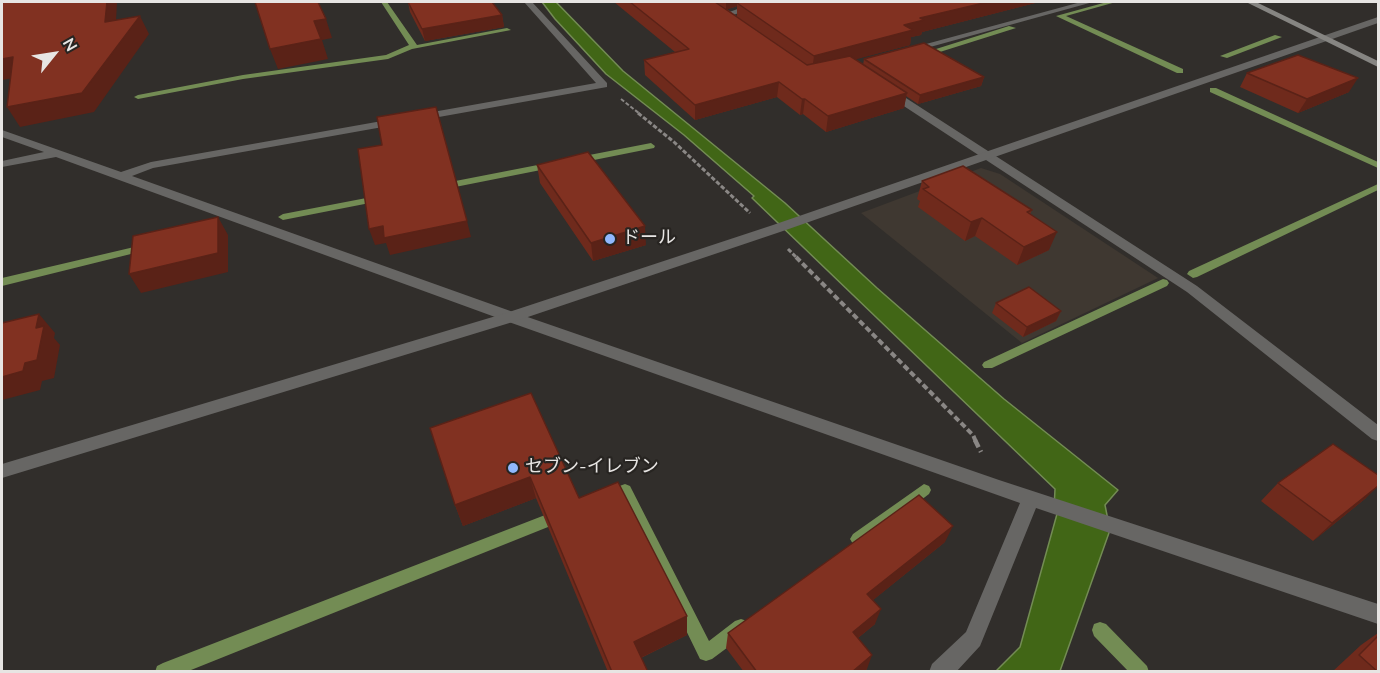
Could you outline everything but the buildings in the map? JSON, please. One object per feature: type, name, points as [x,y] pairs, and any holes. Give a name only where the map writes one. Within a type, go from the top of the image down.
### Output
[{"type":"main road","points":[[1250,2],[1378,64]]},
{"type":"street","points":[[528,2],[603,85]]},
{"type":"street","points":[[734,22],[720,13],[764,2]]},
{"type":"street","points":[[903,51],[1089,2]]},
{"type":"street","points":[[2,471],[511,317],[774,229],[1378,20]]},
{"type":"street","points":[[120,176],[151,165],[603,85]]},
{"type":"street","points":[[878,85],[1192,290],[1378,434]]},
{"type":"street","points":[[2,133],[511,317],[999,488],[1378,614]]},
{"type":"street","points":[[2,164],[57,153]]},
{"type":"street","points":[[940,672],[973,639],[1040,502]]},
{"type":"path","points":[[603,85],[674,142],[774,229],[973,435],[999,488]]},
{"type":"shaded area","points":[[542,2],[556,2],[623,71],[785,203],[877,288],[1004,399],[1118,490],[1105,505],[1110,530],[1060,671],[996,671],[1020,647],[1057,514],[1054,509],[1055,489],[752,198],[754,196],[684,135],[606,74]]},
{"type":"shaded area","points":[[981,168],[1000,174],[1158,278],[1022,343],[861,213]]},
{"type":"waterway","points":[[384,2],[414,46]]},
{"type":"waterway","points":[[1113,2],[1059,16],[1180,71]]},
{"type":"waterway","points":[[921,55],[1012,28]]},
{"type":"waterway","points":[[414,46],[415,48],[507,30]]},
{"type":"waterway","points":[[1224,56],[1278,37]]},
{"type":"waterway","points":[[138,97],[243,77],[388,57],[414,46]]},
{"type":"waterway","points":[[1213,90],[1378,165]]},
{"type":"waterway","points":[[579,160],[651,146]]},
{"type":"waterway","points":[[440,187],[553,165]]},
{"type":"waterway","points":[[1193,274],[1378,187]]},
{"type":"waterway","points":[[283,217],[382,198]]},
{"type":"waterway","points":[[2,282],[147,247]]},
{"type":"waterway","points":[[988,365],[1163,283]]},
{"type":"waterway","points":[[608,496],[625,490],[706,653],[741,627]]},
{"type":"waterway","points":[[858,539],[924,490]]},
{"type":"waterway","points":[[163,672],[558,516]]},
{"type":"waterway","points":[[1100,630],[1141,672]]},
{"type":"place","name":"ドール","points":[[610,239]]},
{"type":"place","name":"セブン-イレブン","points":[[513,468]]}]
